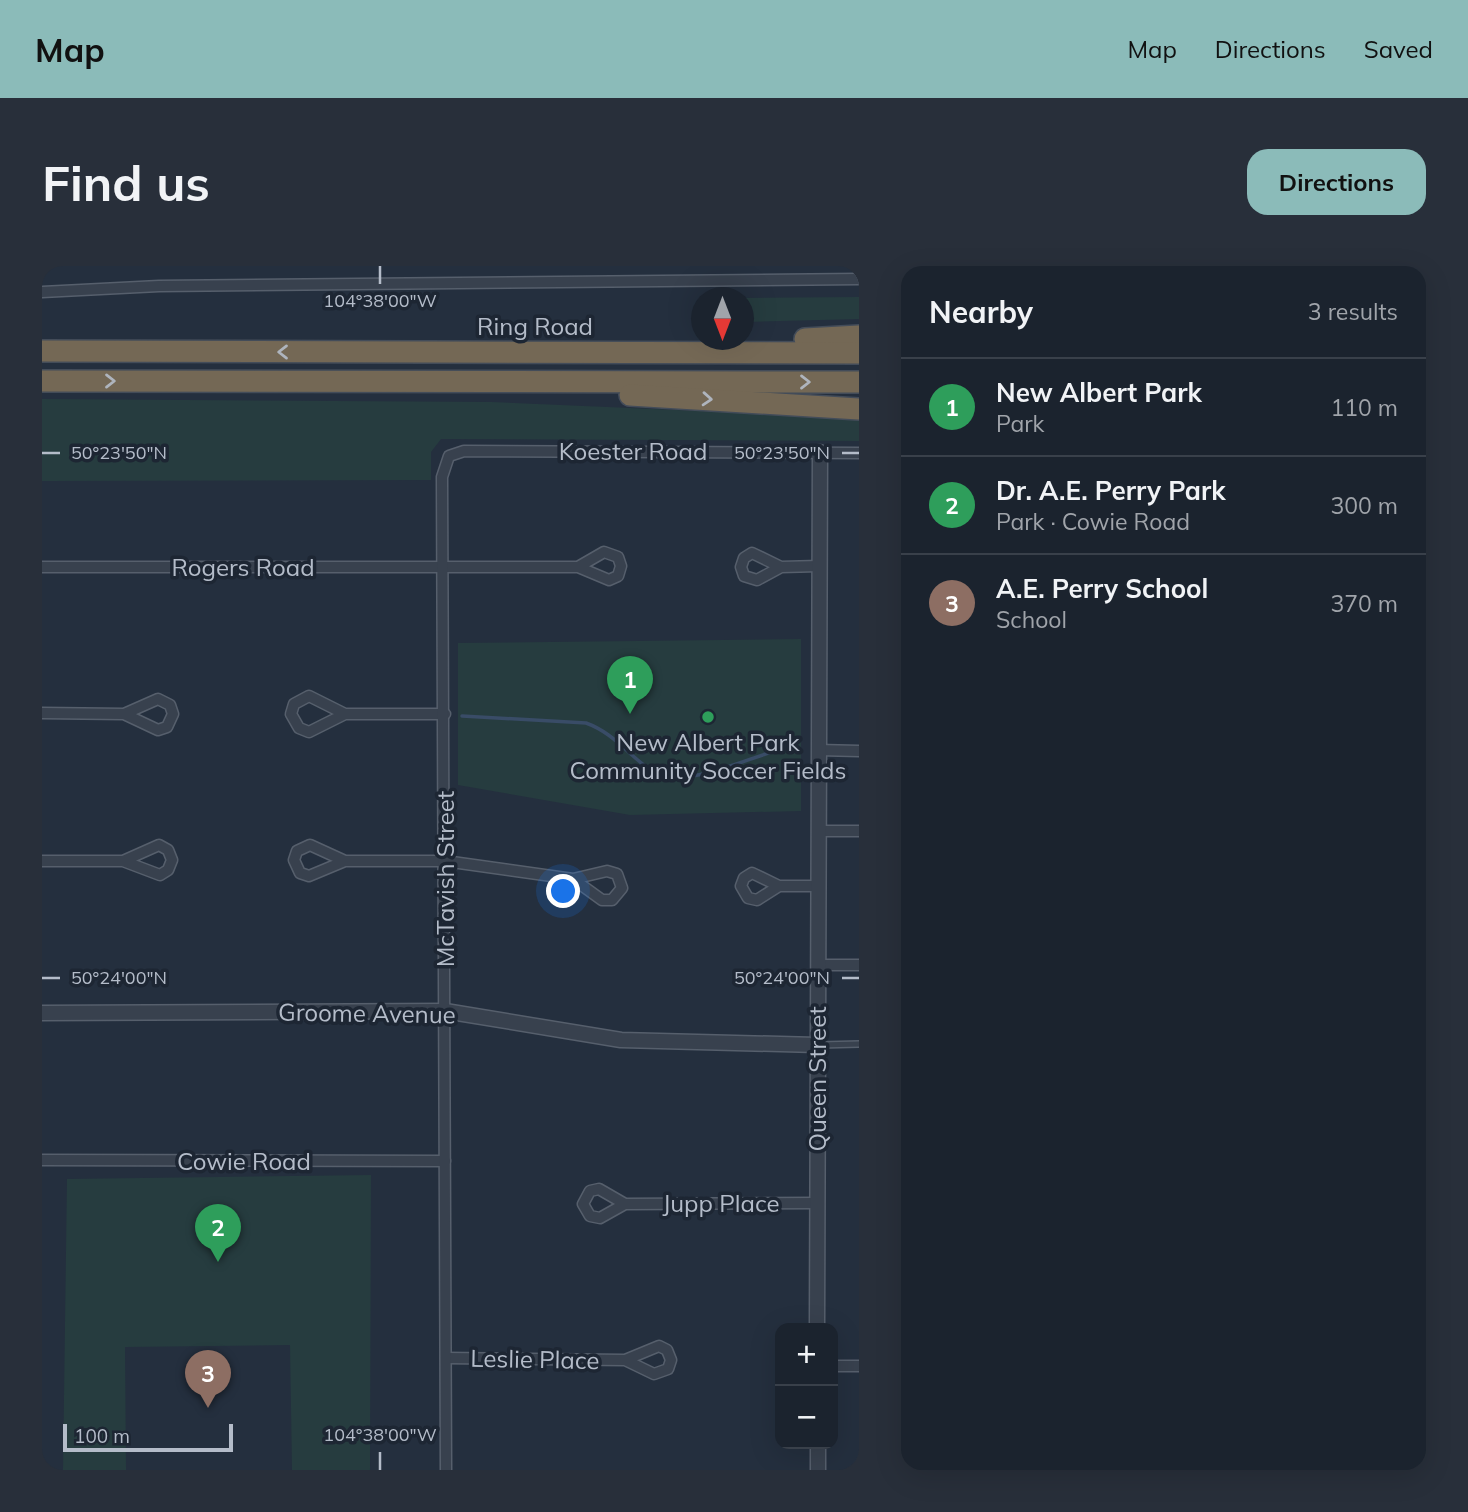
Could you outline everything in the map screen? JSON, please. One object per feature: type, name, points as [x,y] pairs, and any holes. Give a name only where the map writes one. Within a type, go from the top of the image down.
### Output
[{"type":"highway","points":[[351,352],[491,341],[859,336]]},
{"type":"highway","name":"Ring Road","points":[[42,351],[859,353]]},
{"type":"highway","points":[[42,381],[859,382]]},
{"type":"highway","points":[[271,381],[654,396],[859,409]]},
{"type":"street","points":[[42,292],[159,286],[859,279]]},
{"type":"street","name":"Koester Road","points":[[449,456],[464,451],[859,453]]},
{"type":"street","name":"Queen Street","points":[[817,1323],[820,452]]},
{"type":"street","name":"McTavish Street","points":[[446,1470],[442,477],[449,456]]},
{"type":"street","points":[[781,567],[819,566]]},
{"type":"street","name":"Rogers Road","points":[[42,567],[578,567]]},
{"type":"street","points":[[345,714],[309,732],[299,728],[291,714],[294,704],[309,696],[345,714],[444,714]]},
{"type":"street","points":[[42,713],[124,715]]},
{"type":"street","points":[[818,750],[859,751]]},
{"type":"street","points":[[818,831],[859,831]]},
{"type":"street","points":[[345,861],[445,860],[573,879]]},
{"type":"street","points":[[42,861],[123,861]]},
{"type":"street","points":[[779,886],[817,886]]},
{"type":"street","points":[[818,965],[859,965]]},
{"type":"street","name":"Groome Avenue","points":[[42,1013],[445,1011],[621,1040],[817,1045]]},
{"type":"street","name":"Cowie Road","points":[[42,1160],[445,1161]]},
{"type":"street","name":"Jupp Place","points":[[625,1204],[817,1203]]},
{"type":"street","name":"Leslie Place","points":[[446,1358],[625,1360]]},
{"type":"street","points":[[838,1366],[859,1366]]},
{"type":"street","points":[[818,1449],[818,1470]]},
{"type":"lane","points":[[817,1045],[859,1044]]},
{"type":"green space","points":[[859,297],[859,319],[754,322],[754,298]]},
{"type":"green space","points":[[42,399],[491,402],[815,416],[859,420],[859,441],[441,439],[431,452],[431,480],[42,481]]},
{"type":"green space","points":[[801,639],[801,811],[630,815],[458,785],[458,643]]},
{"type":"green space","points":[[371,1175],[370,1470],[292,1470],[290,1345],[125,1347],[126,1470],[63,1470],[67,1179]]},
{"type":"waterway","points":[[462,716],[586,723],[605,732],[643,765],[664,776],[694,776],[772,752]]},
{"type":"place","name":"New Albert Park","points":[[630,714]]},
{"type":"place","name":"New Albert Park Community Soccer Fields","points":[[708,717]]},
{"type":"place","name":"Dr. A.E. Perry Park","points":[[218,1262]]},
{"type":"place","name":"A.E. Perry School","points":[[208,1408]]}]
